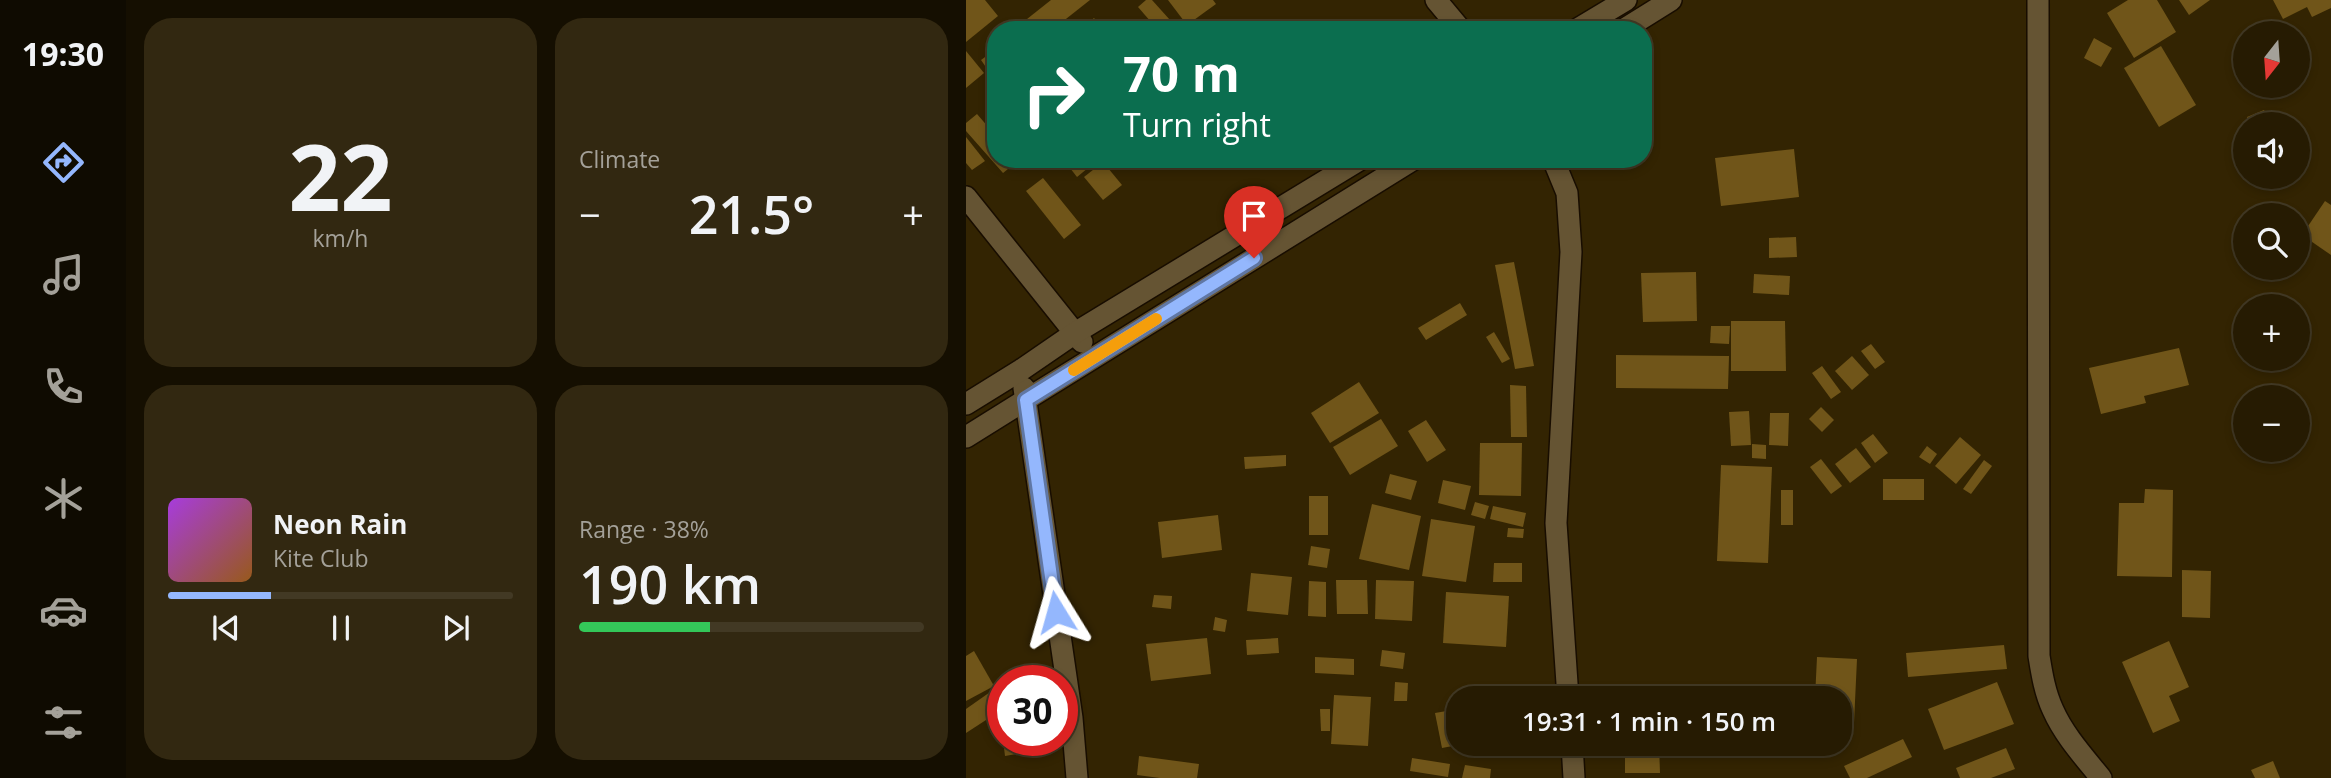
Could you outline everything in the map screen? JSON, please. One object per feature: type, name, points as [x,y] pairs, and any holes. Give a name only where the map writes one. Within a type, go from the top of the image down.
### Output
[{"type":"street","points":[[1436,0],[1454,21]]},
{"type":"street","points":[[1591,21],[1626,0]]},
{"type":"street","points":[[1637,21],[1671,0]]},
{"type":"street","points":[[2038,0],[2039,656],[2043,682],[2053,710],[2070,740],[2101,778]]},
{"type":"street","points":[[966,404],[1076,333],[1346,168]]},
{"type":"street","points":[[966,437],[1400,168]]},
{"type":"street","points":[[1557,168],[1567,192],[1571,252],[1556,523],[1567,686]]},
{"type":"street","points":[[966,198],[1094,358]]},
{"type":"street","points":[[1021,370],[1072,718],[1077,778]]},
{"type":"street","points":[[1573,756],[1574,778]]},
{"type":"building","points":[[966,0],[985,0],[998,16],[987,21],[987,25],[966,42]]},
{"type":"building","points":[[1051,0],[1090,0],[1063,21],[1024,21]]},
{"type":"building","points":[[1146,0],[1152,0],[1171,21],[1150,21],[1138,7]]},
{"type":"building","points":[[1168,0],[1213,0],[1216,4],[1193,21],[1184,21]]},
{"type":"building","points":[[2128,0],[2157,0],[2176,32],[2134,58],[2107,13]]},
{"type":"building","points":[[2179,0],[2210,0],[2189,15]]},
{"type":"building","points":[[2273,0],[2331,0],[2331,8],[2312,17],[2307,7],[2283,19]]},
{"type":"building","points":[[2094,38],[2112,48],[2101,67],[2084,58]]},
{"type":"building","points":[[2161,46],[2196,105],[2159,127],[2124,68]]},
{"type":"building","points":[[966,51],[984,73],[966,88]]},
{"type":"building","points":[[987,56],[987,69],[981,60]]},
{"type":"building","points":[[977,114],[987,126],[987,155],[966,131],[966,123]]},
{"type":"building","points":[[966,137],[985,161],[972,170],[966,163]]},
{"type":"building","points":[[1794,149],[1799,197],[1721,206],[1715,158]]},
{"type":"building","points":[[1070,168],[1088,168],[1077,177]]},
{"type":"building","points":[[1095,168],[1108,168],[1122,185],[1103,200],[1084,177]]},
{"type":"building","points":[[1043,178],[1081,225],[1064,239],[1026,191]]},
{"type":"building","points":[[2325,201],[2331,205],[2331,255],[2310,241],[2310,223]]},
{"type":"building","points":[[1796,237],[1797,257],[1769,258],[1769,238]]},
{"type":"building","points":[[1514,262],[1534,366],[1515,369],[1495,265]]},
{"type":"building","points":[[1696,272],[1697,321],[1643,322],[1641,273]]},
{"type":"building","points":[[1754,274],[1790,276],[1789,295],[1753,293]]},
{"type":"building","points":[[1460,303],[1467,315],[1426,340],[1418,328]]},
{"type":"building","points":[[1731,321],[1785,321],[1786,371],[1731,371]]},
{"type":"building","points":[[1711,326],[1730,326],[1729,344],[1710,343]]},
{"type":"building","points":[[1494,332],[1510,359],[1502,363],[1486,337]]},
{"type":"building","points":[[1871,344],[1885,362],[1875,369],[1861,351]]},
{"type":"building","points":[[2179,348],[2189,385],[2144,396],[2146,403],[2101,414],[2089,368]]},
{"type":"building","points":[[1616,355],[1729,356],[1728,389],[1616,388]]},
{"type":"building","points":[[1852,356],[1869,375],[1852,390],[1835,371]]},
{"type":"building","points":[[1822,366],[1841,392],[1831,399],[1812,373]]},
{"type":"building","points":[[1359,382],[1379,413],[1330,443],[1311,413]]},
{"type":"building","points":[[1510,385],[1526,386],[1527,437],[1511,437]]},
{"type":"building","points":[[1821,407],[1834,420],[1822,432],[1809,419]]},
{"type":"building","points":[[1749,411],[1751,445],[1731,446],[1729,412]]},
{"type":"building","points":[[1770,413],[1789,413],[1788,446],[1769,445]]},
{"type":"building","points":[[1381,419],[1398,446],[1350,475],[1333,447]]},
{"type":"building","points":[[1426,420],[1446,450],[1427,462],[1408,431]]},
{"type":"building","points":[[1873,434],[1888,453],[1875,463],[1861,443]]},
{"type":"building","points":[[1960,437],[1981,455],[1956,484],[1935,466]]},
{"type":"building","points":[[1480,443],[1522,443],[1521,496],[1479,495]]},
{"type":"building","points":[[1752,444],[1766,445],[1766,459],[1752,458]]},
{"type":"building","points":[[1927,446],[1937,454],[1930,464],[1919,457]]},
{"type":"building","points":[[1856,448],[1871,467],[1850,483],[1835,464]]},
{"type":"building","points":[[1286,455],[1286,466],[1245,469],[1244,457]]},
{"type":"building","points":[[1821,459],[1842,486],[1831,494],[1810,467]]},
{"type":"building","points":[[1984,460],[1992,466],[1971,494],[1963,489]]},
{"type":"building","points":[[1721,465],[1772,467],[1768,563],[1717,561]]},
{"type":"building","points":[[1390,474],[1417,481],[1411,500],[1385,493]]},
{"type":"building","points":[[1883,479],[1924,479],[1924,500],[1883,500]]},
{"type":"building","points":[[1443,480],[1471,486],[1465,510],[1438,503]]},
{"type":"building","points":[[2145,489],[2173,490],[2172,577],[2117,576],[2119,503],[2144,503]]},
{"type":"building","points":[[1781,490],[1793,490],[1793,525],[1781,525]]},
{"type":"building","points":[[1309,496],[1328,496],[1328,535],[1309,535]]},
{"type":"building","points":[[1475,502],[1489,506],[1485,519],[1471,515]]},
{"type":"building","points":[[1372,504],[1421,516],[1409,570],[1359,559]]},
{"type":"building","points":[[1493,506],[1526,513],[1523,527],[1490,519]]},
{"type":"building","points":[[1218,515],[1222,550],[1162,558],[1158,522]]},
{"type":"building","points":[[1431,519],[1475,526],[1466,582],[1422,576]]},
{"type":"building","points":[[1508,528],[1524,529],[1523,538],[1507,537]]},
{"type":"building","points":[[1311,546],[1330,549],[1327,568],[1308,565]]},
{"type":"building","points":[[1494,563],[1522,563],[1522,582],[1493,582]]},
{"type":"building","points":[[2182,570],[2211,571],[2210,618],[2182,617]]},
{"type":"building","points":[[1251,573],[1292,577],[1288,615],[1247,611]]},
{"type":"building","points":[[1336,580],[1367,580],[1368,614],[1337,614]]},
{"type":"building","points":[[1376,580],[1414,581],[1412,621],[1375,619]]},
{"type":"building","points":[[1309,581],[1326,582],[1326,617],[1308,616]]},
{"type":"building","points":[[1446,592],[1509,596],[1506,647],[1443,643]]},
{"type":"building","points":[[1154,595],[1172,596],[1171,609],[1152,607]]},
{"type":"building","points":[[1215,617],[1227,620],[1225,632],[1213,630]]},
{"type":"building","points":[[1207,638],[1211,674],[1151,681],[1146,644]]},
{"type":"building","points":[[1278,638],[1279,653],[1247,655],[1246,640]]},
{"type":"building","points":[[2169,641],[2189,687],[2169,696],[2180,721],[2153,733],[2122,662]]},
{"type":"building","points":[[2004,645],[2007,669],[1908,677],[1906,653]]},
{"type":"building","points":[[1382,650],[1405,653],[1403,669],[1380,666]]},
{"type":"building","points":[[974,651],[987,674],[987,690],[966,701],[966,656]]},
{"type":"building","points":[[1315,657],[1354,659],[1354,675],[1315,673]]},
{"type":"building","points":[[1817,657],[1857,659],[1854,723],[1852,686],[1816,686]]},
{"type":"building","points":[[1395,682],[1408,683],[1407,701],[1394,701]]},
{"type":"building","points":[[1997,682],[2014,724],[1944,750],[1928,709]]},
{"type":"building","points":[[987,694],[987,719],[966,733],[966,709]]},
{"type":"building","points":[[1334,695],[1371,697],[1368,746],[1331,744]]},
{"type":"building","points":[[1320,709],[1330,709],[1330,731],[1321,731]]},
{"type":"building","points":[[1446,711],[1446,747],[1442,748],[1435,713]]},
{"type":"building","points":[[1903,739],[1912,757],[1867,778],[1850,778],[1844,766]]},
{"type":"building","points":[[2006,748],[2015,769],[1991,778],[1960,778],[1956,768]]},
{"type":"building","points":[[1139,756],[1199,764],[1197,778],[1137,775]]},
{"type":"building","points":[[1625,756],[1659,756],[1660,773],[1625,773]]},
{"type":"building","points":[[1412,758],[1450,764],[1448,777],[1410,771]]},
{"type":"building","points":[[2273,761],[2280,778],[2255,778],[2251,770]]},
{"type":"building","points":[[1465,765],[1491,769],[1490,778],[1462,778]]},
{"type":"slow traffic","points":[[1074,370],[1156,319]]},
{"type":"route","points":[[1056,612],[1026,400],[1254,258]]}]
